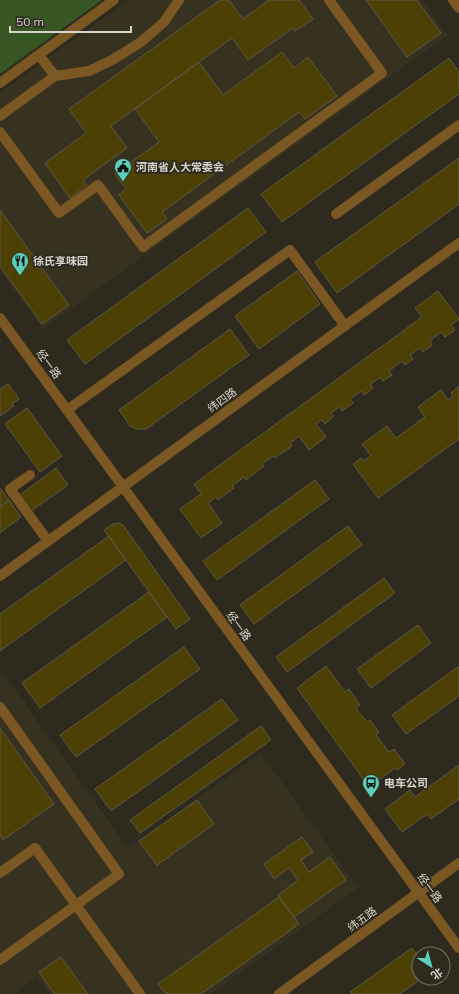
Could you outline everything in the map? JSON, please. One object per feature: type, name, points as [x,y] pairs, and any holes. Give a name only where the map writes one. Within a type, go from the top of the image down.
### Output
[{"type":"street","points":[[0,83],[114,0]]},
{"type":"street","points":[[0,116],[55,76],[89,71],[112,60],[141,42],[164,22],[179,0]]},
{"type":"street","points":[[0,132],[59,213],[98,185],[143,247],[382,73],[329,0]]},
{"type":"street","points":[[453,0],[459,8]]},
{"type":"street","points":[[39,55],[55,76]]},
{"type":"street","points":[[336,214],[459,125]]},
{"type":"street","name":"纬四路","points":[[0,576],[459,243]]},
{"type":"street","points":[[67,410],[290,250],[345,326]]},
{"type":"street","name":"经一路","points":[[0,318],[459,948]]},
{"type":"street","points":[[30,475],[10,489],[48,541]]},
{"type":"street","points":[[0,707],[120,874],[0,960]]},
{"type":"street","points":[[0,873],[35,848],[140,994]]},
{"type":"street","name":"纬五路","points":[[279,994],[459,863]]},
{"type":"shaded area","name":"河南省人大常委会","points":[[128,0],[422,0],[447,35],[43,329],[0,271],[0,93]]},
{"type":"shaded area","points":[[0,669],[128,848],[261,753],[358,888],[210,994],[49,994],[37,977],[14,994],[0,994]]},
{"type":"green space","points":[[0,0],[102,0],[0,74]]},
{"type":"building","points":[[220,0],[229,0],[243,19],[269,0],[299,0],[313,19],[295,31],[293,28],[248,60],[232,38],[111,126],[127,148],[83,180],[87,185],[70,198],[45,163],[86,133],[69,109]]},
{"type":"building","points":[[366,0],[417,0],[441,33],[407,57]]},
{"type":"building","points":[[282,52],[294,68],[308,57],[337,96],[305,119],[299,112],[162,212],[167,219],[147,233],[119,195],[126,189],[115,174],[159,142],[135,109],[199,62],[223,95]]},
{"type":"building","points":[[449,58],[459,72],[459,94],[282,222],[261,194]]},
{"type":"building","points":[[459,158],[459,204],[337,293],[315,262]]},
{"type":"building","points":[[248,208],[266,232],[85,364],[67,340]]},
{"type":"building","points":[[0,210],[69,305],[42,324],[0,266]]},
{"type":"building","points":[[297,271],[320,304],[259,349],[235,316]]},
{"type":"building","points":[[438,291],[459,319],[451,325],[455,330],[445,337],[441,332],[430,341],[432,345],[423,352],[420,348],[410,355],[413,359],[405,365],[402,361],[389,371],[392,375],[383,381],[380,377],[370,385],[373,388],[364,395],[361,391],[350,399],[353,403],[342,411],[339,407],[331,413],[333,417],[325,424],[322,420],[316,424],[326,437],[309,450],[299,436],[290,443],[292,446],[275,458],[273,456],[262,464],[264,466],[246,480],[244,477],[232,486],[234,488],[218,500],[216,497],[208,503],[222,523],[201,538],[180,509],[201,494],[194,484],[422,317],[415,308]]},
{"type":"building","points":[[230,329],[249,355],[146,429],[136,429],[130,426],[119,410]]},
{"type":"building","points":[[8,384],[19,399],[12,404],[14,406],[0,416],[0,389]]},
{"type":"building","points":[[459,386],[459,439],[378,498],[353,464],[361,458],[364,461],[371,456],[362,444],[387,426],[396,438],[425,417],[418,407],[441,390],[448,400],[453,396],[451,393]]},
{"type":"building","points":[[27,408],[62,456],[40,472],[5,424]]},
{"type":"building","points":[[56,468],[68,485],[31,511],[20,495]]},
{"type":"building","points":[[315,480],[329,499],[217,580],[203,561]]},
{"type":"building","points":[[0,488],[9,500],[0,507]]},
{"type":"building","points":[[9,500],[21,517],[0,533],[0,507]]},
{"type":"building","points":[[119,523],[123,525],[190,619],[176,629],[104,530],[113,524]]},
{"type":"building","points":[[348,526],[362,545],[254,624],[240,605]]},
{"type":"building","points":[[109,536],[126,560],[0,651],[0,614]]},
{"type":"building","points":[[384,578],[395,593],[287,672],[276,657]]},
{"type":"building","points":[[149,592],[167,617],[40,708],[22,683]]},
{"type":"building","points":[[418,625],[431,643],[371,688],[357,669]]},
{"type":"building","points":[[184,647],[200,669],[76,757],[60,735]]},
{"type":"building","points":[[326,666],[345,692],[349,689],[360,705],[356,708],[367,722],[370,720],[379,732],[376,735],[389,752],[394,749],[405,764],[397,770],[395,768],[369,787],[297,688]]},
{"type":"building","points":[[459,666],[459,696],[406,734],[392,715]]},
{"type":"building","points":[[222,699],[238,720],[111,811],[95,789]]},
{"type":"building","points":[[261,726],[271,740],[140,833],[130,820]]},
{"type":"building","points":[[0,728],[54,804],[3,840],[0,835]]},
{"type":"building","points":[[459,765],[459,799],[431,819],[427,814],[402,832],[385,809],[410,790],[415,797]]},
{"type":"building","points":[[197,800],[214,824],[157,865],[139,841]]},
{"type":"building","points":[[302,837],[313,852],[301,860],[309,872],[330,857],[346,880],[294,917],[278,895],[298,880],[289,868],[274,879],[264,864]]},
{"type":"building","points":[[279,897],[299,924],[201,994],[166,994],[158,984]]},
{"type":"building","points":[[411,949],[411,986],[400,994],[352,994],[350,992]]},
{"type":"building","points":[[61,957],[88,994],[54,994],[39,972]]},
{"type":"place","name":"河南省人大常委会","points":[[123,182]]},
{"type":"place","name":"徐氏享味园","points":[[20,276]]},
{"type":"place","name":"电车公司","points":[[371,798]]}]
